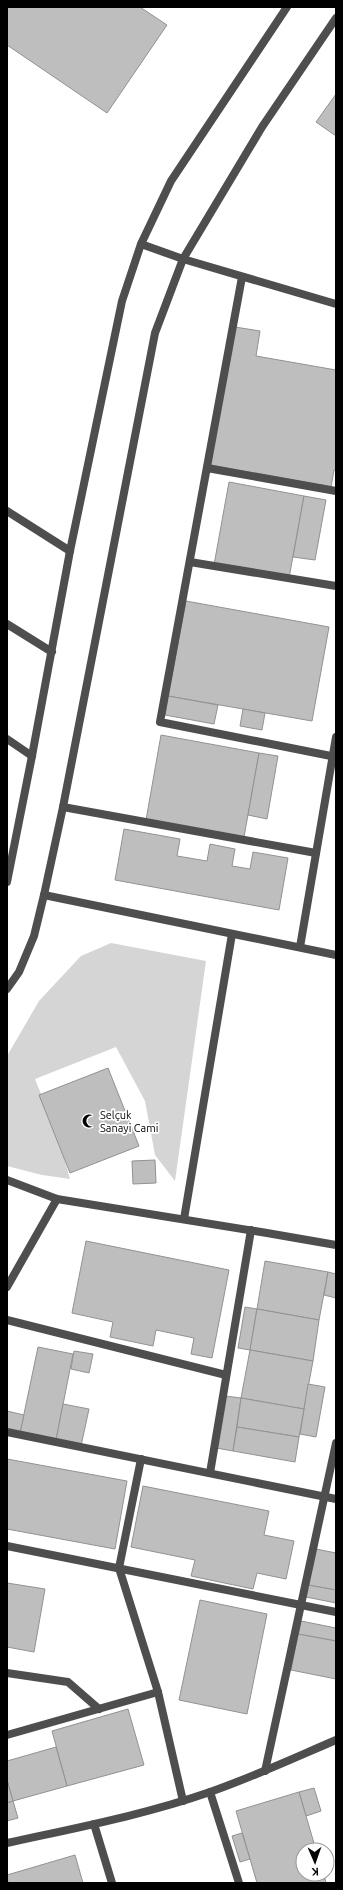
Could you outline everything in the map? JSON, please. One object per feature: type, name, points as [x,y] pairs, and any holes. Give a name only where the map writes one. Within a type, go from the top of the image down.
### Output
[{"type":"street","points":[[7,882],[8,870],[32,756],[70,551],[122,301],[141,244],[171,181],[288,7]]},
{"type":"street","points":[[7,989],[19,972],[34,936],[44,895],[63,807],[155,333],[183,259],[262,127],[336,18]]},
{"type":"street","points":[[141,244],[183,259],[336,304]]},
{"type":"street","points":[[242,277],[160,722],[334,757]]},
{"type":"street","points":[[207,468],[336,491]]},
{"type":"street","points":[[7,511],[70,551]]},
{"type":"street","points":[[190,562],[336,586]]},
{"type":"street","points":[[7,624],[52,652]]},
{"type":"street","points":[[300,947],[334,757],[336,737]]},
{"type":"street","points":[[7,739],[32,756]]},
{"type":"street","points":[[63,807],[316,853]]},
{"type":"street","points":[[44,895],[336,955]]},
{"type":"street","points":[[184,1219],[232,934]]},
{"type":"street","points":[[7,1180],[57,1199],[336,1245]]},
{"type":"street","points":[[7,1287],[57,1199]]},
{"type":"street","points":[[210,1473],[251,1230]]},
{"type":"street","points":[[7,1320],[226,1375]]},
{"type":"street","points":[[7,1432],[336,1499]]},
{"type":"street","points":[[265,1771],[336,1443]]},
{"type":"street","points":[[141,1459],[119,1568],[158,1692],[183,1801]]},
{"type":"street","points":[[7,1546],[336,1612]]},
{"type":"street","points":[[7,1673],[68,1682],[99,1709]]},
{"type":"street","points":[[7,1735],[158,1692]]},
{"type":"street","points":[[7,1843],[94,1824],[183,1801],[265,1771],[336,1740]]},
{"type":"street","points":[[210,1792],[239,1883]]},
{"type":"street","points":[[94,1824],[112,1883]]},
{"type":"shaded area","points":[[111,943],[206,961],[175,1181],[155,1155],[145,1101],[116,1047],[35,1079],[57,1134],[70,1179],[42,1175],[7,1166],[7,1056],[39,1001],[81,956]]},
{"type":"building","points":[[7,7],[140,7],[167,25],[107,113],[7,45]]},
{"type":"building","points":[[336,94],[336,136],[316,122]]},
{"type":"building","points":[[235,327],[260,331],[256,356],[336,370],[336,470],[334,470],[331,487],[210,465]]},
{"type":"building","points":[[229,482],[304,496],[289,578],[214,565]]},
{"type":"building","points":[[304,496],[326,500],[315,560],[293,557]]},
{"type":"building","points":[[186,601],[329,627],[312,721],[168,696]]},
{"type":"building","points":[[168,696],[218,705],[214,724],[165,715]]},
{"type":"building","points":[[243,709],[265,713],[262,730],[240,726]]},
{"type":"building","points":[[161,735],[259,753],[244,837],[146,820]]},
{"type":"building","points":[[259,753],[278,756],[267,819],[248,815]]},
{"type":"building","points":[[124,829],[180,839],[177,856],[207,861],[210,844],[235,849],[232,866],[250,869],[253,852],[288,858],[279,910],[115,880]]},
{"type":"building","name":"Selçuk Sanayi Cami","points":[[108,1068],[139,1146],[70,1173],[39,1095]]},
{"type":"building","points":[[155,1160],[156,1183],[133,1184],[132,1161]]},
{"type":"building","points":[[86,1241],[229,1270],[212,1358],[191,1354],[194,1338],[156,1330],[153,1346],[110,1337],[113,1322],[72,1313]]},
{"type":"building","points":[[265,1261],[328,1272],[319,1320],[257,1309]]},
{"type":"building","points":[[328,1272],[336,1274],[336,1298],[324,1295]]},
{"type":"building","points":[[245,1307],[257,1309],[250,1350],[238,1348]]},
{"type":"building","points":[[257,1309],[319,1320],[313,1361],[250,1350]]},
{"type":"building","points":[[38,1347],[73,1354],[56,1440],[20,1433]]},
{"type":"building","points":[[250,1350],[313,1361],[304,1409],[241,1398]]},
{"type":"building","points":[[74,1351],[93,1354],[89,1373],[71,1369]]},
{"type":"building","points":[[308,1384],[325,1387],[316,1437],[300,1434]]},
{"type":"building","points":[[225,1396],[241,1398],[233,1451],[216,1448]]},
{"type":"building","points":[[241,1398],[304,1409],[299,1437],[237,1427]]},
{"type":"building","points":[[63,1404],[89,1409],[81,1446],[56,1440]]},
{"type":"building","points":[[7,1411],[24,1415],[20,1433],[7,1431]]},
{"type":"building","points":[[237,1427],[299,1437],[295,1462],[233,1451]]},
{"type":"building","points":[[7,1459],[127,1481],[115,1549],[7,1529]]},
{"type":"building","points":[[143,1486],[269,1511],[264,1535],[294,1541],[286,1579],[257,1573],[253,1589],[191,1576],[195,1560],[131,1547]]},
{"type":"building","points":[[316,1549],[336,1553],[336,1590],[308,1585]]},
{"type":"building","points":[[7,1583],[45,1589],[34,1652],[7,1647]]},
{"type":"building","points":[[308,1585],[336,1590],[336,1603],[306,1597]]},
{"type":"building","points":[[200,1600],[267,1614],[247,1714],[179,1700]]},
{"type":"building","points":[[301,1621],[336,1628],[336,1641],[298,1634]]},
{"type":"building","points":[[298,1634],[336,1641],[336,1679],[291,1670]]},
{"type":"building","points":[[128,1709],[144,1765],[67,1786],[52,1731]]},
{"type":"building","points":[[56,1747],[67,1786],[13,1801],[7,1780],[7,1761]]},
{"type":"building","points":[[7,1780],[13,1801],[7,1803]]},
{"type":"building","points":[[314,1788],[321,1811],[306,1816],[299,1792]]},
{"type":"building","points":[[299,1792],[314,1842],[295,1842],[295,1882],[326,1883],[257,1883],[236,1811]]},
{"type":"building","points":[[13,1801],[18,1818],[7,1821],[7,1803]]},
{"type":"building","points":[[242,1833],[250,1859],[240,1862],[232,1836]]},
{"type":"building","points":[[75,1855],[83,1883],[8,1883],[7,1875]]},
{"type":"place","name":"Selçuk Sanayi Cami","points":[[89,1121]]}]
